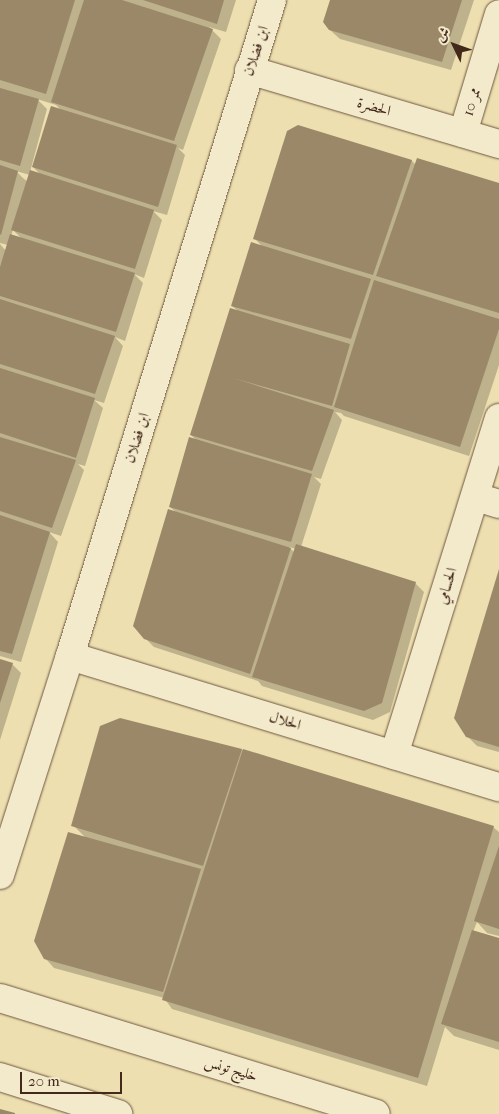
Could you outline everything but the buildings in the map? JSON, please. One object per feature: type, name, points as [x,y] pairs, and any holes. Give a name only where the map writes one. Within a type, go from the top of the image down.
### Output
[{"type":"street","name":"ابن فضلان","points":[[0,875],[70,656],[272,0]]},
{"type":"street","name":"ممر 10","points":[[463,133],[499,14]]},
{"type":"street","name":"الحضرة","points":[[249,70],[499,144]]},
{"type":"street","name":"الحسامي","points":[[394,755],[487,500],[499,418]]},
{"type":"street","name":"الحلال","points":[[70,656],[499,787]]},
{"type":"street","name":"خليج تونس","points":[[0,998],[376,1114]]},
{"type":"street","points":[[0,1078],[118,1114]]}]
